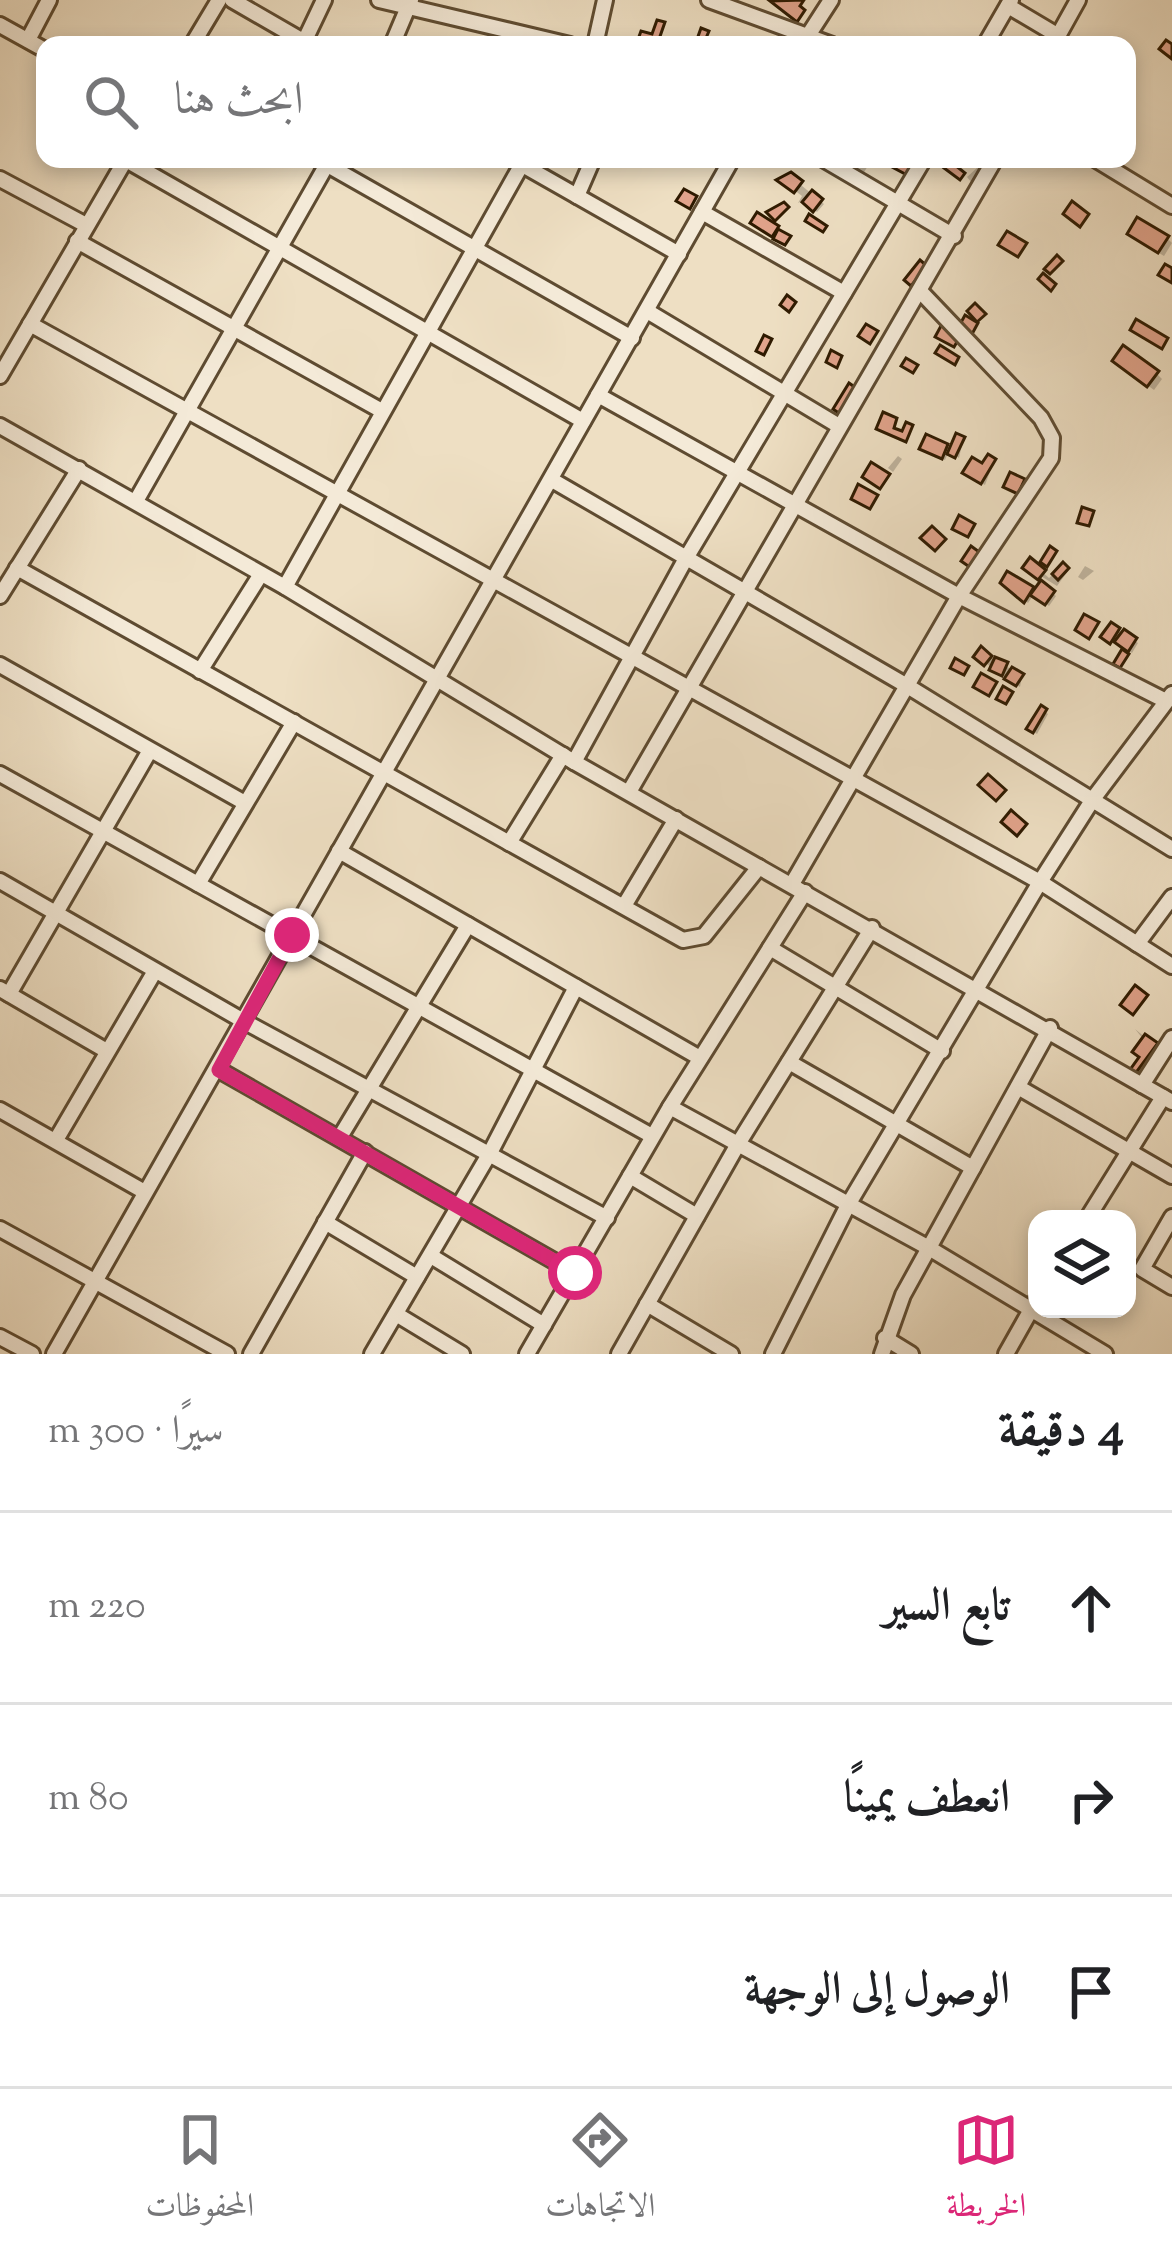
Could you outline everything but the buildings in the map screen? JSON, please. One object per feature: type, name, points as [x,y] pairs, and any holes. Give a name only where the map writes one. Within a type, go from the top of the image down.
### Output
[{"type":"street","points":[[28,40],[50,0]]},
{"type":"street","points":[[197,36],[219,0]]},
{"type":"street","points":[[232,0],[295,36]]},
{"type":"street","points":[[310,36],[324,0]]},
{"type":"street","points":[[379,0],[535,36]]},
{"type":"street","points":[[597,36],[605,0]]},
{"type":"street","points":[[709,0],[799,36]]},
{"type":"street","points":[[808,36],[831,0]]},
{"type":"street","points":[[1057,36],[1078,0]]},
{"type":"street","points":[[990,36],[1010,3],[1050,36]]},
{"type":"street","points":[[396,36],[410,4]]},
{"type":"street","points":[[0,25],[36,45]]},
{"type":"street","points":[[0,376],[121,168]]},
{"type":"street","points":[[141,168],[583,421]]},
{"type":"street","points":[[136,501],[320,168]]},
{"type":"street","points":[[336,168],[632,338]]},
{"type":"street","points":[[285,587],[476,247],[514,168]]},
{"type":"street","points":[[528,168],[679,254]]},
{"type":"street","points":[[578,196],[589,168]]},
{"type":"street","points":[[54,1354],[143,1191],[247,1022],[433,679],[552,480],[727,168]]},
{"type":"street","points":[[839,168],[954,236]]},
{"type":"street","points":[[509,843],[630,660],[919,168]]},
{"type":"street","points":[[629,792],[990,168]]},
{"type":"street","points":[[1110,168],[1172,206]]},
{"type":"street","points":[[0,179],[86,225]]},
{"type":"street","points":[[702,212],[844,292]]},
{"type":"street","points":[[77,241],[382,411]]},
{"type":"street","points":[[527,1354],[652,1136],[770,948],[853,780],[959,596],[1052,458],[1052,437],[989,358],[920,291]]},
{"type":"street","points":[[647,311],[839,426]]},
{"type":"street","points":[[30,324],[630,660],[1040,882],[1172,966]]},
{"type":"street","points":[[598,395],[1167,707],[1093,799],[1040,882],[848,1205],[772,1354]]},
{"type":"street","points":[[0,426],[285,587],[568,759],[1168,1099],[1093,1210]]},
{"type":"street","points":[[0,596],[79,469]]},
{"type":"street","points":[[552,480],[743,595],[909,687],[1172,850]]},
{"type":"street","points":[[17,568],[381,773],[694,941],[704,936],[759,867]]},
{"type":"street","points":[[200,671],[261,574]]},
{"type":"street","points":[[0,665],[245,803]]},
{"type":"street","points":[[198,884],[294,722]]},
{"type":"street","points":[[105,1050],[4,992],[149,752]]},
{"type":"street","points":[[0,774],[652,1136]]},
{"type":"street","points":[[624,906],[676,819]]},
{"type":"street","points":[[339,851],[700,1058]]},
{"type":"street","points":[[0,881],[607,1218]]},
{"type":"street","points":[[1137,944],[1172,897]]},
{"type":"street","points":[[340,1137],[468,925]]},
{"type":"street","points":[[619,1354],[738,1144],[872,928]]},
{"type":"street","points":[[770,948],[941,1051]]},
{"type":"street","points":[[56,1140],[155,971]]},
{"type":"street","points":[[372,1354],[460,1207],[576,987]]},
{"type":"street","points":[[911,1354],[883,1346],[929,1248],[1050,1028]]},
{"type":"street","points":[[1142,1084],[1172,1038]]},
{"type":"street","points":[[789,1062],[973,1168]]},
{"type":"street","points":[[219,1070],[575,1273]]},
{"type":"street","points":[[1018,1087],[1172,1177]]},
{"type":"street","points":[[670,1107],[1028,1302]]},
{"type":"street","points":[[0,1110],[143,1191]]},
{"type":"street","points":[[250,1354],[365,1152]]},
{"type":"street","points":[[630,1176],[697,1216]]},
{"type":"street","points":[[1142,1268],[1172,1217]]},
{"type":"street","points":[[325,1222],[417,1277]]},
{"type":"street","points":[[0,1229],[220,1352]]},
{"type":"street","points":[[430,1256],[544,1325]]},
{"type":"street","points":[[1136,1265],[1172,1287]]},
{"type":"street","points":[[647,1304],[731,1354]]},
{"type":"street","points":[[396,1314],[462,1354]]},
{"type":"street","points":[[1006,1354],[1028,1316]]},
{"type":"street","points":[[1053,1318],[1105,1354]]},
{"type":"street","points":[[0,1337],[32,1354]]},
{"type":"route","points":[[292,935],[219,1070],[575,1273]]}]
